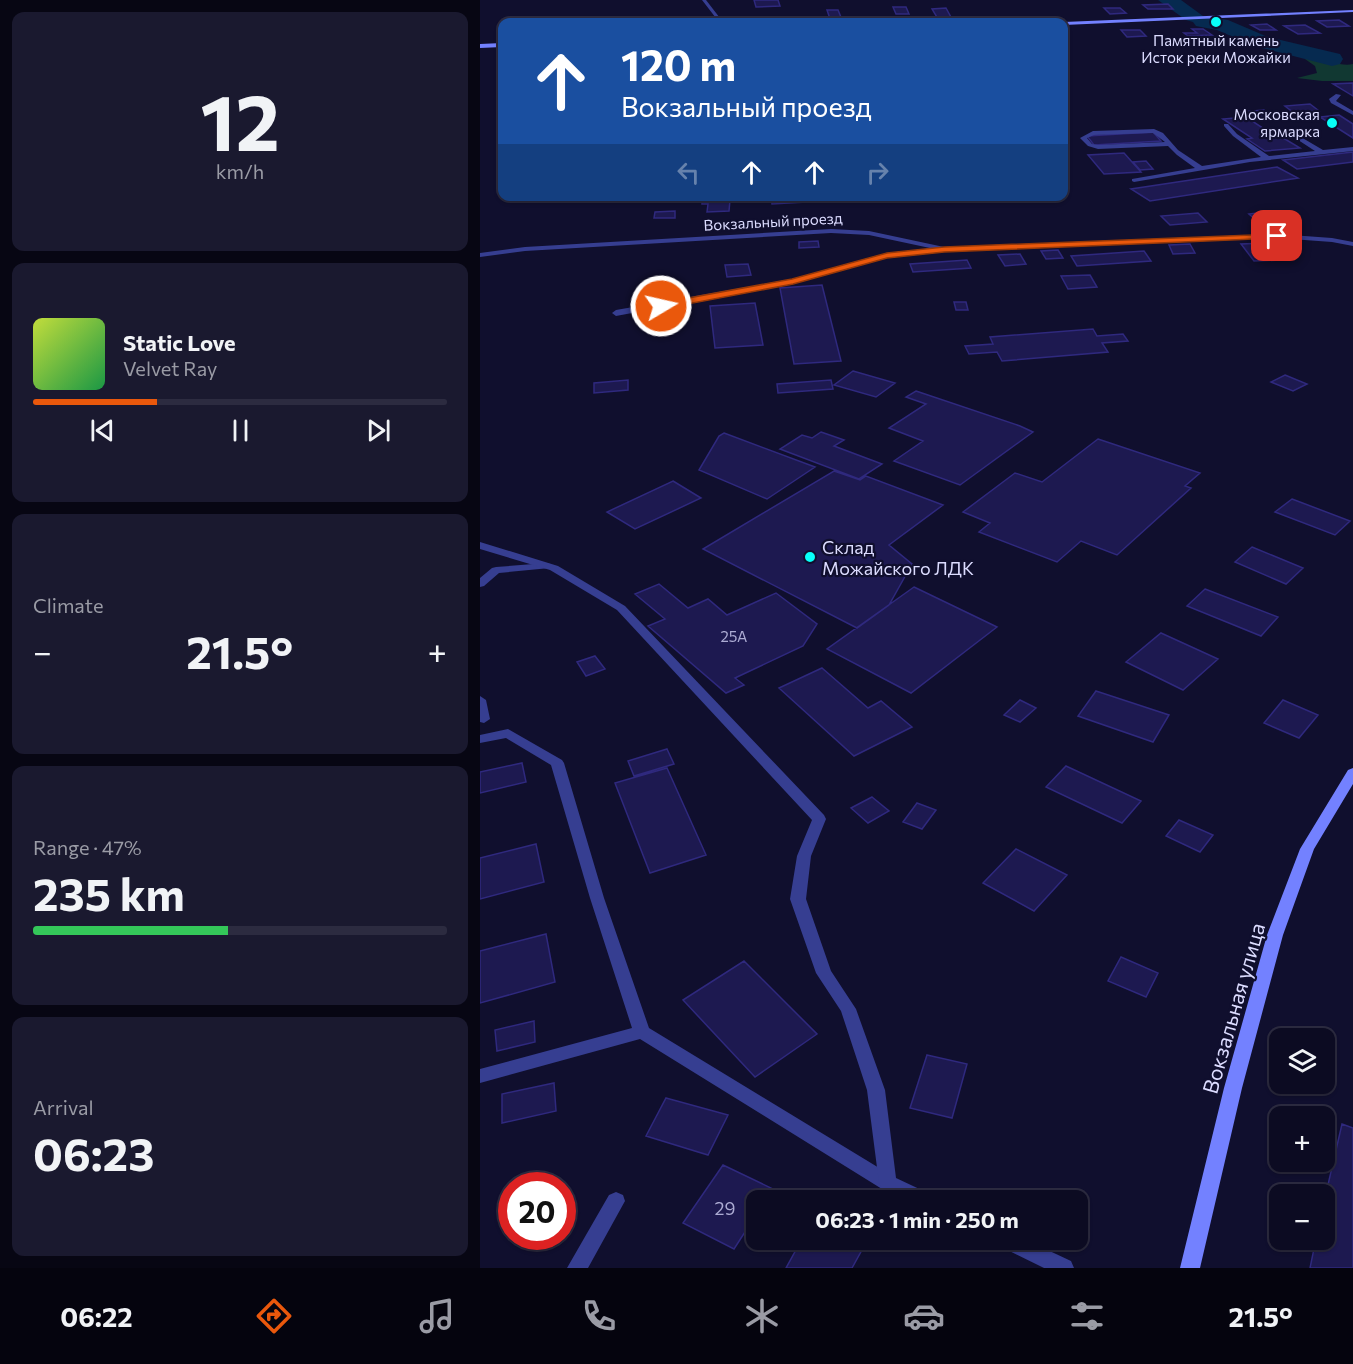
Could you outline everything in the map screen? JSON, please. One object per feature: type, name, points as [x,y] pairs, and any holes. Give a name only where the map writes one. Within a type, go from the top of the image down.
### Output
[{"type":"main road","points":[[1068,24],[1353,11]]},
{"type":"main road","points":[[480,46],[498,45]]},
{"type":"main road","name":"Вокзальная улица","points":[[1190,1268],[1233,1088],[1275,934],[1307,849],[1353,773]]},
{"type":"street","points":[[704,0],[718,18]]},
{"type":"street","points":[[1338,96],[1332,99],[1333,102],[1353,113]]},
{"type":"street","points":[[1226,125],[1235,135],[1267,158]]},
{"type":"street","points":[[1170,144],[1098,147],[1090,146],[1083,138],[1093,133],[1146,130],[1160,132],[1170,144],[1201,169]]},
{"type":"street","points":[[1294,135],[1320,152]]},
{"type":"street","points":[[1134,180],[1267,158],[1353,149]]},
{"type":"street","name":"Вокзальный проезд","points":[[480,255],[525,249],[831,231],[869,233],[944,249],[1277,236],[1353,244]]},
{"type":"street","points":[[616,313],[793,281],[887,255],[944,249]]},
{"type":"street","points":[[480,545],[554,568],[621,608],[819,819],[804,856],[798,899],[824,973],[848,1009],[876,1089],[888,1183]]},
{"type":"street","points":[[480,584],[496,570],[546,566]]},
{"type":"street","points":[[480,700],[484,719]]},
{"type":"street","points":[[480,739],[508,733],[557,763],[597,898],[642,1032],[902,1190]]},
{"type":"street","points":[[480,1077],[642,1032]]},
{"type":"street","points":[[577,1268],[616,1201]]},
{"type":"street","points":[[1027,1250],[1064,1268]]},
{"type":"green space","points":[[1316,58],[1340,64],[1353,64],[1353,81],[1297,78],[1317,73],[1315,66],[1305,59]]},
{"type":"building","points":[[754,0],[778,0],[780,6],[756,7]]},
{"type":"building","points":[[1168,4],[1173,9],[1148,9],[1143,5]]},
{"type":"building","points":[[893,7],[906,7],[909,14],[896,14]]},
{"type":"building","points":[[946,8],[951,18],[937,18],[932,9]]},
{"type":"building","points":[[1104,8],[1120,8],[1126,13],[1110,14]]},
{"type":"building","points":[[827,10],[838,10],[841,18],[830,18]]},
{"type":"building","points":[[1339,20],[1349,26],[1327,27],[1317,21]]},
{"type":"building","points":[[1267,24],[1276,30],[1260,30],[1251,25]]},
{"type":"building","points":[[1305,25],[1320,33],[1298,34],[1284,26]]},
{"type":"building","points":[[1192,29],[1203,29],[1212,35],[1188,36],[1184,33],[1197,33]]},
{"type":"building","points":[[1121,30],[1140,30],[1146,36],[1127,37]]},
{"type":"building","points":[[1353,83],[1353,96],[1333,84]]},
{"type":"building","points":[[1310,104],[1319,111],[1294,113],[1285,106]]},
{"type":"building","points":[[1264,110],[1274,117],[1250,119],[1240,112]]},
{"type":"building","points":[[1339,115],[1353,124],[1353,138],[1320,117]]},
{"type":"building","points":[[1246,117],[1275,136],[1280,136],[1300,148],[1265,151],[1247,139],[1252,138],[1223,119]]},
{"type":"building","points":[[1153,132],[1161,141],[1094,145],[1087,136]]},
{"type":"building","points":[[1353,152],[1353,162],[1297,169],[1283,160]]},
{"type":"building","points":[[1124,153],[1141,172],[1104,174],[1088,155]]},
{"type":"building","points":[[1146,161],[1153,169],[1140,170],[1133,162]]},
{"type":"building","points":[[1277,167],[1298,178],[1150,201],[1131,189]]},
{"type":"building","points":[[702,201],[730,201],[729,211],[707,212],[708,204],[702,204]]},
{"type":"building","points":[[772,201],[806,202],[772,204]]},
{"type":"building","points":[[675,211],[675,218],[654,218],[655,212]]},
{"type":"building","points":[[1266,212],[1275,219],[1257,221],[1249,214]]},
{"type":"building","points":[[1198,213],[1207,222],[1170,225],[1161,216]]},
{"type":"building","points":[[818,241],[819,247],[799,248],[799,242]]},
{"type":"building","points":[[1268,243],[1281,260],[1254,261],[1241,244]]},
{"type":"building","points":[[1190,244],[1195,253],[1173,254],[1169,245]]},
{"type":"building","points":[[1058,250],[1063,258],[1046,259],[1041,251]]},
{"type":"building","points":[[1144,251],[1151,261],[1077,266],[1071,256]]},
{"type":"building","points":[[1020,254],[1026,264],[1005,266],[998,255]]},
{"type":"building","points":[[967,260],[971,268],[913,272],[910,264]]},
{"type":"building","points":[[748,264],[751,275],[727,277],[725,265]]},
{"type":"building","points":[[1090,275],[1097,287],[1068,289],[1061,276]]},
{"type":"building","points":[[822,285],[841,361],[794,364],[780,288]]},
{"type":"building","points":[[954,302],[966,302],[968,310],[956,310]]},
{"type":"building","points":[[755,303],[763,345],[715,348],[710,306]]},
{"type":"building","points":[[1093,329],[1097,336],[1123,334],[1128,341],[1102,343],[1108,352],[1002,361],[997,352],[969,354],[965,346],[993,344],[990,337]]},
{"type":"building","points":[[853,371],[895,383],[876,397],[834,385]]},
{"type":"building","points":[[1285,375],[1307,384],[1293,391],[1271,382]]},
{"type":"building","points":[[628,380],[628,390],[594,393],[594,383]]},
{"type":"building","points":[[831,380],[833,389],[778,393],[777,384]]},
{"type":"building","points":[[916,391],[1033,432],[960,485],[894,461],[923,441],[889,428],[926,404],[906,397]]},
{"type":"building","points":[[821,432],[844,440],[834,446],[882,464],[859,479],[780,449],[802,435],[812,438]]},
{"type":"building","points":[[724,433],[815,467],[767,499],[699,470],[719,436]]},
{"type":"building","points":[[1098,439],[1200,473],[1185,486],[1191,488],[1117,555],[1081,541],[1057,562],[979,532],[990,523],[963,512],[1015,473],[1042,482]]},
{"type":"building","name":"Склад Можайского ЛДК","points":[[834,471],[860,480],[866,476],[943,505],[889,545],[912,564],[889,605],[857,628],[703,549]]},
{"type":"building","points":[[673,481],[701,498],[635,529],[607,512]]},
{"type":"building","points":[[1292,499],[1350,521],[1335,535],[1275,512]]},
{"type":"building","points":[[1252,547],[1303,568],[1286,584],[1235,562]]},
{"type":"building","points":[[659,584],[688,608],[708,599],[727,615],[776,593],[817,624],[803,646],[735,678],[744,685],[726,693],[648,626],[665,619],[635,594]]},
{"type":"building","points":[[914,587],[997,627],[911,693],[827,649]]},
{"type":"building","points":[[1205,589],[1278,617],[1261,636],[1187,606]]},
{"type":"building","points":[[1161,633],[1218,659],[1183,690],[1126,662]]},
{"type":"building","points":[[595,656],[605,669],[586,676],[577,662]]},
{"type":"building","points":[[822,668],[868,708],[881,701],[912,727],[854,756],[779,688]]},
{"type":"building","points":[[1096,691],[1169,715],[1153,742],[1078,716]]},
{"type":"building","points":[[1020,700],[1036,708],[1020,722],[1004,715]]},
{"type":"building","points":[[1283,700],[1318,715],[1299,738],[1264,723]]},
{"type":"building","points":[[667,749],[674,764],[634,776],[628,761]]},
{"type":"building","points":[[522,763],[526,782],[480,793],[480,772]]},
{"type":"building","points":[[1066,766],[1141,801],[1122,823],[1046,787]]},
{"type":"building","points":[[667,768],[706,855],[650,873],[615,783]]},
{"type":"building","points":[[872,797],[889,811],[868,823],[851,808]]},
{"type":"building","points":[[917,803],[936,810],[922,829],[903,822]]},
{"type":"building","points":[[1179,820],[1213,835],[1200,852],[1166,836]]},
{"type":"building","points":[[536,844],[544,882],[480,899],[480,858]]},
{"type":"building","points":[[1016,849],[1067,875],[1034,911],[983,883]]},
{"type":"building","points":[[546,934],[555,982],[480,1003],[480,951]]},
{"type":"building","points":[[1121,957],[1158,973],[1146,997],[1108,981]]},
{"type":"building","points":[[744,961],[817,1034],[755,1077],[683,1000]]},
{"type":"building","points":[[534,1021],[535,1042],[497,1051],[495,1030]]},
{"type":"building","points":[[927,1055],[967,1064],[952,1118],[910,1108]]},
{"type":"building","points":[[554,1083],[556,1111],[502,1123],[502,1094]]},
{"type":"building","points":[[666,1098],[728,1115],[708,1155],[646,1136]]},
{"type":"building","points":[[1342,1124],[1353,1128],[1353,1268],[1310,1268],[1314,1250],[1335,1250],[1335,1184],[1328,1184],[1331,1172],[1335,1172],[1335,1154]]},
{"type":"building","points":[[723,1165],[773,1189],[746,1190],[746,1230],[734,1249],[683,1223]]},
{"type":"building","points":[[796,1250],[862,1250],[852,1268],[786,1268]]},
{"type":"waterway","points":[[1168,0],[1193,16]]},
{"type":"waterway","points":[[1203,22],[1221,24],[1261,42],[1332,59]]},
{"type":"place","name":"Памятный камень Исток реки Можайки","points":[[1216,22]]},
{"type":"place","name":"Московская ярмарка","points":[[1332,123]]},
{"type":"place","name":"Склад Можайского ЛДК","points":[[810,557]]},
{"type":"route","points":[[661,306],[793,281],[887,255],[944,249],[1277,236]]}]
